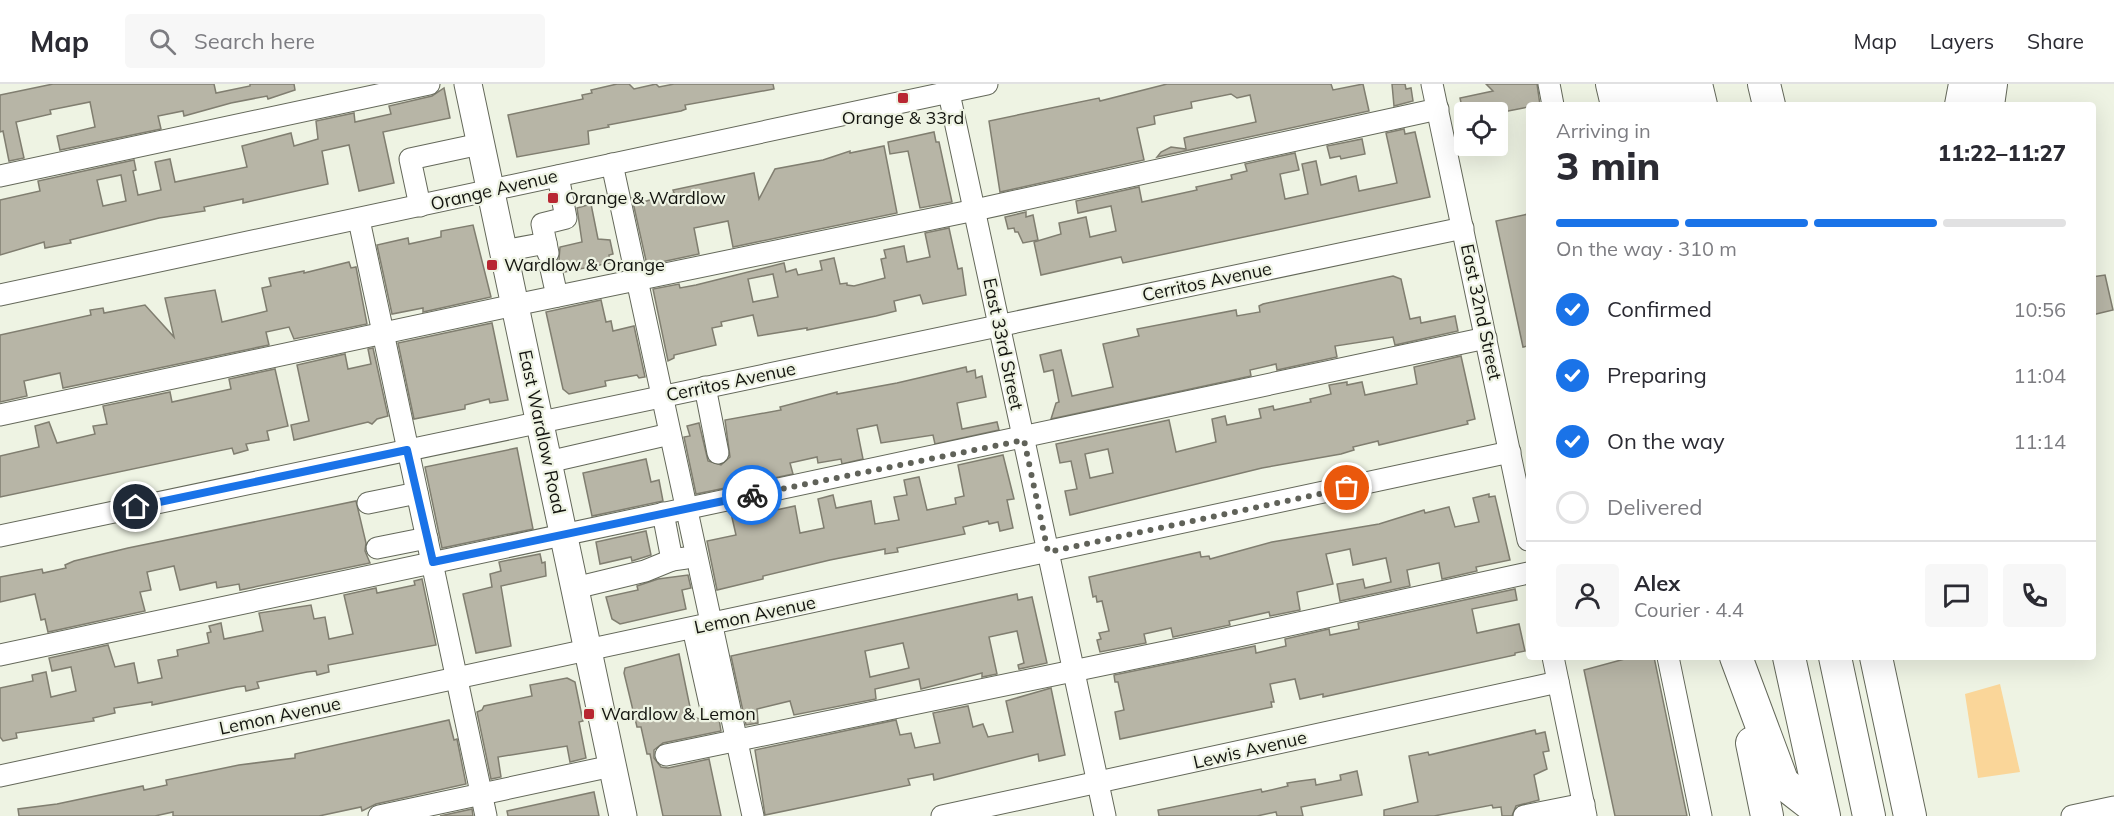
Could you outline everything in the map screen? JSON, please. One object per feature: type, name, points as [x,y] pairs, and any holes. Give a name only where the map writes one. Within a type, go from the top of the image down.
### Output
[{"type":"highway","points":[[1612,84],[1616,102]]},
{"type":"highway","points":[[1637,84],[1640,102]]},
{"type":"highway","points":[[1666,84],[1670,102]]},
{"type":"highway","points":[[1684,84],[1688,102]]},
{"type":"highway","points":[[1696,84],[1700,102]]},
{"type":"highway","points":[[1712,84],[1716,102]]},
{"type":"highway","points":[[1764,84],[1768,102]]},
{"type":"highway","points":[[1962,102],[1965,84]]},
{"type":"highway","points":[[1988,102],[1991,84]]},
{"type":"highway","points":[[1735,660],[1784,783],[1829,815]]},
{"type":"highway","points":[[1735,660],[1767,816]]},
{"type":"highway","points":[[1790,660],[1829,815]]},
{"type":"highway","points":[[1806,660],[1829,815]]},
{"type":"highway","points":[[1836,660],[1869,816]]},
{"type":"highway","points":[[1877,660],[1910,816]]},
{"type":"main road","name":"East Wardlow Road","points":[[468,84],[623,816]]},
{"type":"street","points":[[0,176],[429,84]]},
{"type":"street","name":"Orange Avenue","points":[[0,295],[359,220],[948,88],[987,84]]},
{"type":"street","name":"East 32nd Street","points":[[1432,84],[1526,530]]},
{"type":"street","points":[[1549,84],[1552,102]]},
{"type":"street","name":"East 33rd Street","points":[[948,88],[1106,816]]},
{"type":"street","points":[[0,415],[557,296],[975,210],[1438,109]]},
{"type":"street","points":[[420,206],[410,159],[480,144]]},
{"type":"street","points":[[605,166],[631,281],[662,396],[696,557],[711,709]]},
{"type":"street","points":[[557,296],[542,224],[566,218],[558,176]]},
{"type":"street","points":[[359,220],[486,816]]},
{"type":"street","name":"Cerritos Avenue","points":[[0,536],[1463,228]]},
{"type":"street","points":[[503,251],[548,255]]},
{"type":"street","points":[[0,655],[686,508],[1024,440],[1486,338]]},
{"type":"street","points":[[705,387],[718,453]]},
{"type":"street","points":[[548,462],[670,434]]},
{"type":"street","name":"Lemon Avenue","points":[[0,776],[1510,452]]},
{"type":"street","points":[[368,503],[417,492]]},
{"type":"street","points":[[663,513],[672,560]]},
{"type":"street","points":[[377,548],[427,538]]},
{"type":"street","points":[[575,588],[645,571],[672,560],[696,557]]},
{"type":"street","points":[[666,754],[1184,648],[1526,573]]},
{"type":"street","points":[[702,626],[736,740],[753,816]]},
{"type":"street","points":[[1524,816],[1585,810],[1554,660]]},
{"type":"street","points":[[1669,660],[1701,816]]},
{"type":"street","name":"Lewis Avenue","points":[[942,816],[1558,682]]},
{"type":"street","points":[[380,816],[612,766]]},
{"type":"street","points":[[2072,816],[2114,807]]},
{"type":"shaded area","points":[[2000,684],[2020,772],[1978,778],[1965,694]]},
{"type":"building","points":[[53,84],[214,84],[216,93],[250,86],[250,84],[294,84],[295,90],[268,99],[267,96],[231,103],[184,116],[183,111],[158,116],[161,129],[60,150],[57,136],[95,127],[90,102],[50,110],[51,114],[16,122],[24,158],[9,161],[3,131],[0,132],[0,95]]},
{"type":"building","points":[[617,84],[629,84],[634,89],[656,84],[659,87],[674,84],[773,84],[774,89],[685,105],[686,109],[681,111],[608,125],[609,127],[588,131],[589,144],[517,157],[508,115],[583,99],[582,95],[592,93],[591,90]]},
{"type":"building","points":[[1167,84],[1331,84],[1333,90],[1363,84],[1369,111],[1157,157],[1171,147],[1186,149],[1184,138],[1256,122],[1250,95],[1237,98],[1231,94],[1191,102],[1192,108],[1154,116],[1155,124],[1137,128],[1144,160],[1000,192],[989,121],[1099,98],[1100,101]]},
{"type":"building","points":[[1392,84],[1405,84],[1406,89],[1411,88],[1413,101],[1394,106]]},
{"type":"building","points":[[1486,84],[1537,84],[1540,102],[1526,102],[1526,107],[1508,111],[1508,102],[1461,102],[1460,98],[1493,91]]},
{"type":"building","points":[[444,88],[450,118],[383,132],[394,183],[359,191],[349,145],[322,151],[328,184],[243,203],[243,199],[204,207],[205,211],[159,218],[70,240],[71,243],[45,248],[44,242],[0,255],[0,200],[40,191],[38,181],[134,160],[136,170],[133,171],[138,195],[161,190],[155,162],[170,159],[175,182],[247,167],[242,146],[291,133],[294,146],[318,139],[316,121],[354,113],[355,122],[391,114],[389,106],[432,96]],"holes":[[[121,175],[126,201],[103,206],[97,180]]]},
{"type":"building","points":[[1404,129],[1405,134],[1415,132],[1430,197],[1123,263],[1121,257],[1041,275],[1034,242],[1061,234],[1059,223],[1086,217],[1090,237],[1116,231],[1111,206],[1078,213],[1076,201],[1139,187],[1142,202],[1197,190],[1196,187],[1232,179],[1231,175],[1247,171],[1245,164],[1295,153],[1299,170],[1280,174],[1285,199],[1308,194],[1302,164],[1316,161],[1321,185],[1356,176],[1359,191],[1397,183],[1386,133]]},
{"type":"building","points":[[934,132],[936,142],[939,142],[952,202],[920,208],[908,151],[890,154],[888,142]]},
{"type":"building","points":[[1362,139],[1365,154],[1341,159],[1340,156],[1330,158],[1327,146]]},
{"type":"building","points":[[884,146],[897,213],[733,247],[728,221],[694,228],[699,254],[647,265],[632,198],[642,196],[643,202],[674,193],[673,190],[754,173],[759,199],[775,169],[823,160],[850,151],[850,153]]},
{"type":"building","points":[[591,204],[598,239],[610,240],[613,254],[609,255],[610,263],[565,272],[559,259],[560,247],[582,242],[577,208]]},
{"type":"building","points":[[1026,212],[1026,217],[1033,215],[1038,240],[1023,243],[1014,228],[1008,229],[1005,217]]},
{"type":"building","points":[[1526,214],[1526,346],[1523,347],[1496,221]]},
{"type":"building","points":[[473,225],[491,297],[423,312],[423,308],[392,314],[377,245],[408,238],[409,244],[441,237],[441,231]]},
{"type":"building","points":[[949,228],[958,269],[962,268],[966,295],[923,304],[920,295],[894,301],[896,311],[807,330],[807,328],[758,336],[753,315],[721,322],[722,326],[712,328],[716,345],[674,355],[674,358],[668,361],[653,289],[679,284],[680,288],[696,285],[784,263],[786,272],[796,269],[798,275],[822,270],[820,261],[834,258],[840,284],[847,283],[847,285],[854,286],[885,278],[881,259],[886,258],[884,250],[904,246],[907,262],[930,257],[925,233]],"holes":[[[773,274],[778,297],[753,302],[748,279]]]},
{"type":"building","points":[[349,262],[351,268],[356,267],[367,324],[294,339],[289,327],[266,332],[269,345],[63,388],[60,373],[24,381],[27,396],[0,402],[0,335],[91,315],[90,310],[103,308],[104,313],[145,305],[174,337],[165,298],[215,290],[222,322],[267,311],[262,288],[271,286],[269,278],[304,271],[304,273]]},
{"type":"building","points":[[2105,275],[2113,310],[2096,314],[2096,276]]},
{"type":"building","points":[[1393,276],[1401,279],[1410,319],[1420,317],[1421,323],[1455,316],[1458,331],[1395,345],[1393,337],[1335,346],[1337,357],[1277,370],[1276,364],[1250,370],[1251,376],[1051,419],[1056,403],[1059,402],[1053,370],[1044,372],[1040,355],[1061,350],[1072,396],[1113,387],[1103,344],[1139,336],[1137,329],[1236,310],[1237,316],[1260,312],[1259,306],[1263,304]]},
{"type":"building","points":[[601,300],[606,322],[611,321],[613,331],[634,326],[645,377],[639,378],[637,375],[605,381],[606,386],[569,394],[563,389],[546,312]]},
{"type":"building","points":[[492,323],[508,400],[490,403],[489,399],[465,405],[465,409],[414,419],[398,343]]},
{"type":"building","points":[[373,348],[388,416],[377,419],[372,424],[368,422],[294,440],[291,425],[309,421],[297,365],[345,354],[348,369],[371,364],[368,349]]},
{"type":"building","points":[[1461,356],[1475,419],[1467,421],[1468,424],[1379,445],[1378,441],[1353,447],[1354,450],[1341,454],[1262,468],[1070,515],[1065,491],[1077,489],[1071,461],[1060,463],[1056,444],[1169,420],[1176,452],[1216,442],[1212,419],[1225,416],[1227,425],[1261,418],[1259,409],[1273,406],[1274,410],[1311,402],[1310,399],[1331,394],[1329,385],[1362,382],[1365,395],[1417,384],[1414,367]],"holes":[[[1108,449],[1113,473],[1090,478],[1085,454]]]},
{"type":"building","points":[[966,367],[967,372],[975,370],[976,378],[982,376],[986,397],[957,403],[962,429],[997,422],[999,430],[935,444],[933,435],[881,443],[877,425],[857,429],[863,459],[842,464],[841,459],[818,463],[817,457],[790,463],[793,474],[696,494],[684,437],[690,436],[687,426],[699,423],[708,461],[721,465],[730,457],[725,420],[781,410],[780,407],[837,392],[837,394],[897,383]]},
{"type":"building","points":[[275,369],[288,426],[267,431],[269,440],[246,444],[248,450],[234,454],[232,448],[0,497],[0,456],[39,447],[35,426],[49,422],[57,443],[95,434],[93,426],[107,424],[103,406],[170,392],[172,402],[231,389],[229,379]]},
{"type":"building","points":[[517,448],[533,529],[442,548],[425,467]]},
{"type":"building","points":[[1003,455],[1014,499],[1007,500],[1013,528],[1000,531],[998,522],[989,524],[988,521],[963,527],[965,534],[897,548],[898,552],[885,554],[885,549],[830,560],[717,590],[707,541],[736,535],[731,513],[761,507],[762,513],[795,506],[800,533],[824,528],[818,499],[833,495],[836,508],[871,501],[875,524],[899,520],[894,497],[907,495],[904,480],[919,477],[927,510],[956,504],[955,498],[964,496],[958,465]]},
{"type":"building","points":[[646,459],[651,482],[659,480],[663,501],[592,516],[583,473]]},
{"type":"building","points":[[1489,494],[1489,497],[1495,496],[1510,560],[1476,567],[1477,571],[1442,579],[1439,563],[1407,570],[1410,586],[1340,601],[1337,584],[1363,579],[1365,588],[1391,582],[1386,558],[1353,565],[1350,549],[1326,554],[1333,584],[1297,592],[1300,610],[1270,616],[1269,612],[1229,621],[1230,625],[1173,637],[1171,628],[1144,634],[1146,643],[1100,652],[1097,640],[1101,639],[1099,633],[1109,631],[1102,601],[1097,602],[1096,596],[1093,597],[1089,577],[1200,552],[1201,557],[1209,556],[1210,559],[1272,542],[1379,524],[1424,510],[1425,513],[1449,507],[1455,527],[1479,522],[1473,498]]},
{"type":"building","points":[[356,501],[366,543],[365,551],[370,563],[240,590],[239,584],[217,588],[216,582],[180,590],[174,566],[147,572],[151,590],[140,592],[145,611],[48,632],[45,619],[41,620],[35,594],[0,602],[0,577],[42,569],[43,573],[66,568],[65,565],[74,561],[128,548]]},
{"type":"building","points":[[646,531],[651,555],[632,561],[631,557],[600,564],[596,542]]},
{"type":"building","points":[[540,554],[542,563],[545,562],[546,576],[501,586],[511,646],[476,653],[463,594],[492,587],[490,574],[501,571],[499,562]]},
{"type":"building","points":[[688,575],[691,588],[682,590],[686,609],[620,624],[612,619],[606,597],[638,590],[637,586],[658,579]]},
{"type":"building","points":[[422,579],[436,645],[328,665],[329,672],[317,675],[316,671],[307,672],[257,682],[259,688],[246,691],[245,686],[237,687],[152,705],[152,702],[114,708],[115,713],[93,718],[94,721],[16,733],[17,738],[3,741],[0,737],[0,688],[33,681],[32,675],[46,672],[51,697],[76,691],[71,667],[52,671],[49,658],[108,645],[115,667],[134,663],[138,683],[162,678],[158,660],[178,656],[177,650],[209,643],[207,633],[211,632],[209,626],[221,623],[224,639],[263,631],[259,613],[311,605],[314,619],[325,617],[329,639],[353,634],[344,595],[376,588],[377,593],[415,585],[414,581]]},
{"type":"building","points":[[1515,589],[1517,600],[1472,609],[1477,633],[1519,624],[1525,651],[1515,653],[1515,655],[1323,697],[1323,694],[1300,699],[1295,679],[1270,684],[1274,702],[1271,702],[1272,707],[1120,739],[1115,712],[1124,710],[1118,682],[1115,682],[1114,675],[1255,646],[1256,653],[1286,646],[1285,639],[1329,629],[1330,635],[1359,629],[1358,623]]},
{"type":"building","points":[[1017,594],[1018,600],[1032,597],[1047,663],[1019,669],[1018,665],[1024,663],[1017,631],[989,637],[997,674],[982,677],[982,673],[921,689],[919,679],[875,689],[876,699],[794,715],[790,701],[757,709],[758,723],[746,725],[731,656]],"holes":[[[903,643],[909,668],[870,677],[865,651]]]},
{"type":"building","points":[[679,654],[692,717],[708,721],[719,719],[721,731],[663,743],[654,750],[654,758],[661,767],[668,768],[709,759],[721,816],[663,816],[650,754],[647,754],[641,727],[637,727],[624,673],[625,668]]},
{"type":"building","points":[[1621,660],[1655,660],[1687,816],[1615,816],[1584,670]]},
{"type":"building","points":[[567,678],[575,682],[583,721],[579,722],[586,758],[570,762],[567,746],[498,757],[501,777],[491,779],[477,712],[484,706],[532,696],[530,685]]},
{"type":"building","points":[[1051,688],[1065,755],[1039,761],[1038,754],[934,780],[933,774],[908,779],[910,785],[765,815],[755,750],[896,720],[900,735],[911,733],[915,748],[940,743],[933,713],[968,706],[973,727],[983,724],[988,737],[1013,732],[1006,701]]},
{"type":"building","points":[[449,720],[454,740],[457,739],[466,784],[376,804],[362,811],[361,807],[319,816],[173,816],[173,812],[155,816],[19,816],[18,809],[57,804],[143,786],[144,790],[167,785],[166,780],[239,765],[295,758],[295,754]]},
{"type":"building","points":[[1535,730],[1536,734],[1545,732],[1549,751],[1543,752],[1547,769],[1534,775],[1539,800],[1516,806],[1512,816],[1502,816],[1501,807],[1493,808],[1492,805],[1434,816],[1384,816],[1384,810],[1418,802],[1409,756],[1428,752],[1429,755]]},
{"type":"building","points":[[1357,771],[1362,795],[1301,807],[1303,816],[1277,816],[1276,812],[1257,816],[1159,816],[1158,810],[1261,789],[1262,792],[1288,786],[1287,783],[1315,779],[1316,785],[1341,780],[1340,775]]},
{"type":"building","points":[[594,792],[599,816],[508,816],[507,811]]},
{"type":"building","points":[[472,809],[473,816],[440,816]]},
{"type":"way so far","points":[[752,495],[1024,440],[1048,552],[1347,488]]},
{"type":"place","name":"Orange & 33rd","points":[[903,98]]},
{"type":"place","name":"Orange & Wardlow","points":[[553,198]]},
{"type":"place","name":"Wardlow & Orange","points":[[492,265]]},
{"type":"place","name":"Wardlow & Lemon","points":[[589,714]]},
{"type":"route","points":[[136,507],[407,450],[433,562],[752,495]]}]
